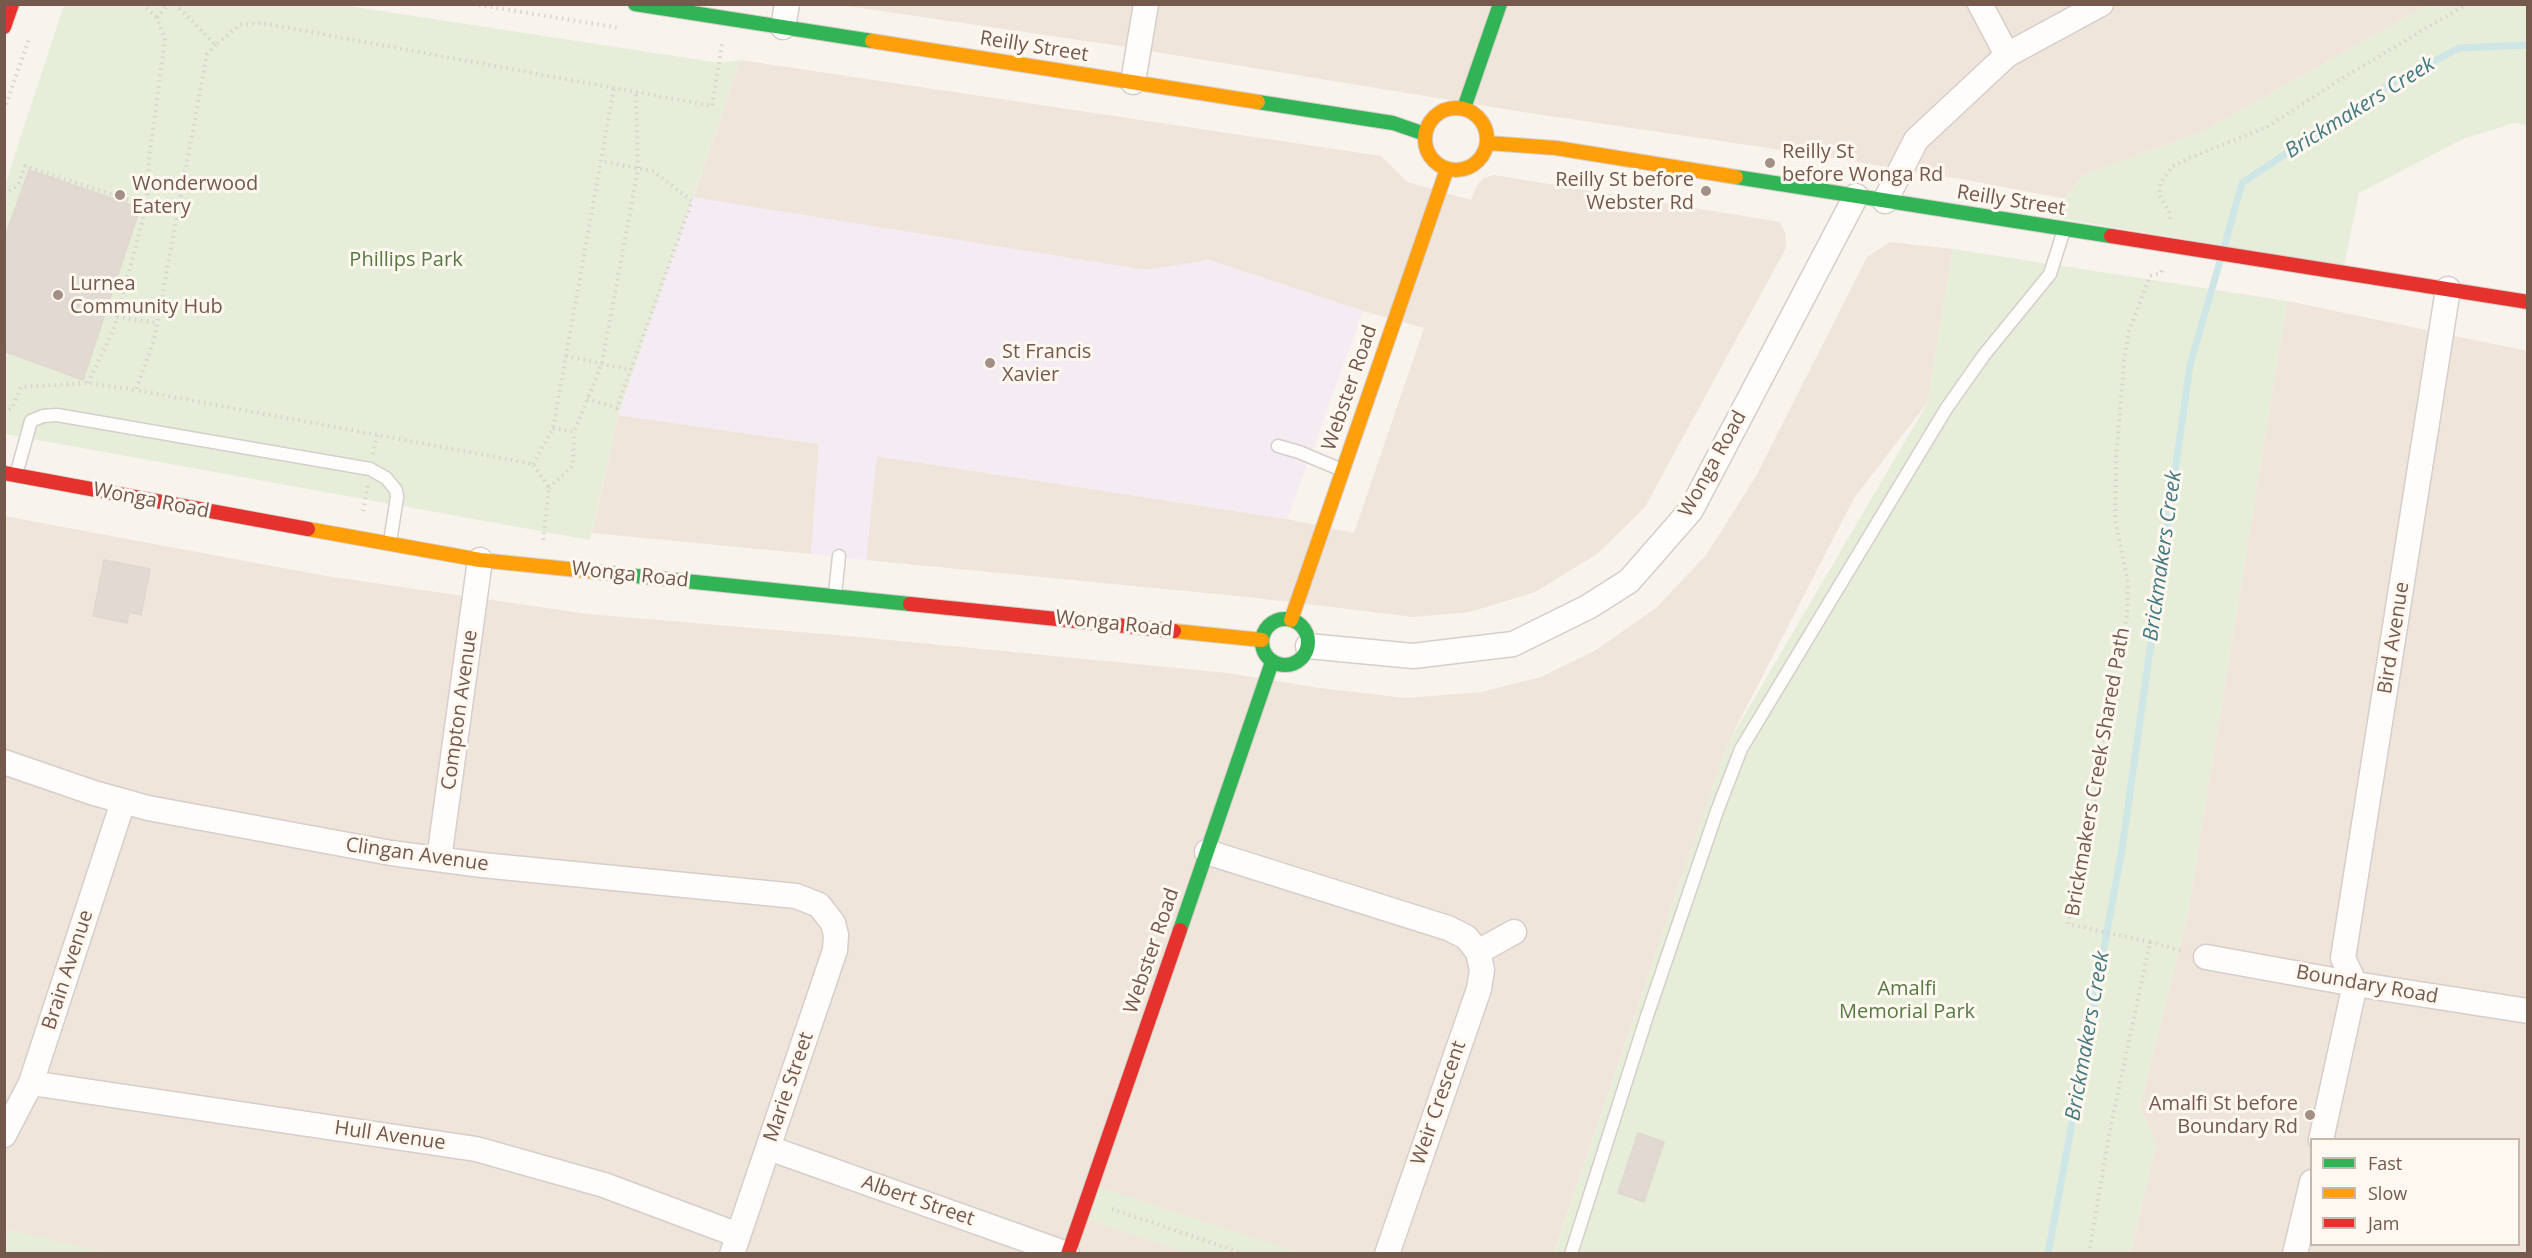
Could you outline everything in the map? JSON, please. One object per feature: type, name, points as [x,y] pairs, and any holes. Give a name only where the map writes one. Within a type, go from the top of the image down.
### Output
[{"type":"street","points":[[4,27],[12,4]]},
{"type":"street","name":"Reilly Street","points":[[635,4],[785,16],[1133,82],[1393,123],[1425,134]]},
{"type":"street","points":[[1133,82],[1146,4]]},
{"type":"street","points":[[1464,108],[1500,4]]},
{"type":"street","points":[[1980,4],[2007,56]]},
{"type":"street","points":[[1885,201],[1916,140],[2007,56],[2100,4]]},
{"type":"street","points":[[1464,108],[1483,121],[1488,143],[1485,154],[1468,168],[1447,169],[1430,155],[1425,145],[1425,134],[1435,116],[1444,110],[1464,108]]},
{"type":"street","name":"Reilly Street","points":[[1488,143],[1556,148],[2528,302]]},
{"type":"street","name":"Webster Road","points":[[1291,620],[1447,169]]},
{"type":"street","name":"Wonga Road","points":[[1308,646],[1413,656],[1513,644],[1588,607],[1629,581],[1691,510],[1856,196]]},
{"type":"street","name":"Bird Avenue","points":[[2355,984],[2343,958],[2448,289]]},
{"type":"street","name":"Wonga Road","points":[[10,475],[480,560],[1262,640]]},
{"type":"street","name":"Compton Avenue","points":[[439,859],[480,560]]},
{"type":"street","points":[[1283,619],[1291,620],[1297,622],[1306,632],[1308,646],[1301,659],[1294,663],[1287,665],[1272,662],[1264,652],[1262,640],[1269,626],[1283,619]]},
{"type":"street","name":"Webster Road","points":[[1067,1254],[1272,662]]},
{"type":"street","name":"Clingan Avenue","points":[[4,762],[123,802],[439,859],[796,896],[813,901],[824,909],[831,919]]},
{"type":"street","name":"Brain Avenue","points":[[4,1135],[31,1083],[123,802]]},
{"type":"street","points":[[1207,852],[1448,928],[1466,938],[1478,952],[1514,932]]},
{"type":"street","name":"Marie Street","points":[[735,1244],[835,950],[836,935],[831,919]]},
{"type":"street","name":"Weir Crescent","points":[[1387,1254],[1479,989],[1482,970],[1478,952]]},
{"type":"street","name":"Boundary Road","points":[[2206,957],[2355,984],[2528,1011]]},
{"type":"street","points":[[2321,1138],[2355,984]]},
{"type":"street","name":"Hull Avenue","points":[[31,1083],[476,1149],[604,1185],[735,1244]]},
{"type":"street","name":"Albert Street","points":[[769,1148],[1067,1254]]},
{"type":"street","points":[[2295,1254],[2310,1190]]},
{"type":"lane","points":[[1571,1254],[1647,1016],[1717,811],[1741,749],[1946,409],[1984,355],[2050,274],[2065,228]]},
{"type":"lane","points":[[10,475],[31,421],[43,416],[57,415],[370,469],[386,478],[396,490],[390,545]]},
{"type":"lane","points":[[1278,446],[1343,470]]},
{"type":"lane","points":[[835,595],[839,556]]},
{"type":"path","points":[[88,384],[117,316],[147,206],[149,159],[165,39],[157,18],[142,4]]},
{"type":"path","points":[[157,18],[168,4]]},
{"type":"path","points":[[175,4],[216,45]]},
{"type":"path","points":[[472,4],[632,29]]},
{"type":"path","points":[[2171,228],[2169,212],[2159,195],[2161,182],[2173,166],[2267,127],[2344,77],[2467,4]]},
{"type":"path","points":[[136,390],[158,323],[207,54],[239,25],[262,23],[712,106],[723,44],[712,42]]},
{"type":"path","points":[[4,110],[32,32]]},
{"type":"path","points":[[533,464],[553,428],[614,88]]},
{"type":"path","points":[[540,567],[549,488],[573,465],[574,432],[602,363],[638,169],[636,92]]},
{"type":"path","points":[[587,399],[617,408],[692,201],[653,171],[601,161]]},
{"type":"path","points":[[4,194],[18,185],[25,166],[147,206]]},
{"type":"path","name":"Brickmakers Creek Shared Path","points":[[2150,942],[2068,924],[2097,789],[2114,676],[2127,616],[2128,583],[2115,520],[2116,459],[2124,360],[2129,331],[2150,276],[2161,273]]},
{"type":"path","points":[[117,316],[158,323]]},
{"type":"path","points":[[566,356],[631,370]]},
{"type":"path","points":[[4,413],[12,408],[21,387],[88,384],[136,390],[533,464],[549,488]]},
{"type":"path","points":[[553,428],[574,432]]},
{"type":"path","points":[[2089,1254],[2109,1136],[2150,942],[2206,957]]},
{"type":"path","points":[[1087,1201],[1245,1254]]},
{"type":"shaded area","points":[[840,5],[2428,5],[2204,131],[2083,175],[2065,199],[1809,154],[1523,112],[1107,44]]},
{"type":"shaded area","points":[[740,60],[1381,156],[1407,182],[1471,200],[1477,185],[1484,178],[1494,175],[1780,222],[1785,232],[1786,248],[1645,507],[1597,554],[1535,592],[1470,612],[1414,617],[1248,597],[866,560],[876,456],[1287,519],[1354,533],[1424,328],[1363,311],[1209,260],[1146,270],[692,201]]},
{"type":"shaded area","name":"St Francis Xavier","points":[[693,197],[1146,270],[1209,260],[1363,311],[1287,519],[877,456],[866,560],[811,554],[819,444],[618,415]]},
{"type":"shaded area","points":[[1890,242],[1953,249],[1928,402],[1854,498],[1727,745],[1554,1253],[5,1253],[4,516],[326,576],[588,614],[859,637],[1228,673],[1319,688],[1406,698],[1482,692],[1541,677],[1596,650],[1656,608],[1706,555],[1755,478],[1867,257]]},
{"type":"shaded area","points":[[2287,301],[2527,351],[2527,1253],[2130,1254],[2156,1145],[2140,1106],[2187,917]]},
{"type":"shaded area","points":[[618,415],[819,444],[811,554],[592,533]]},
{"type":"green space","name":"Phillips Park","points":[[64,5],[342,5],[720,63],[740,60],[618,415],[590,540],[5,434],[5,185]]},
{"type":"green space","points":[[2428,5],[2527,5],[2527,125],[2514,123],[2463,139],[2359,193],[2344,266],[2053,217],[2083,175],[2204,131]]},
{"type":"green space","name":"Amalfi Memorial Park","points":[[1953,249],[2287,301],[2187,917],[2140,1106],[2156,1145],[2130,1253],[1554,1254],[1727,745],[1928,402]]},
{"type":"green space","points":[[1097,1187],[1301,1253],[1191,1253],[1086,1219]]},
{"type":"green space","points":[[5,1229],[109,1253],[5,1253]]},
{"type":"building","name":"Lurnea Community Hub","points":[[29,170],[140,208],[83,380],[4,351],[4,240]]},
{"type":"building","points":[[104,560],[150,569],[141,615],[129,612],[127,623],[93,616]]},
{"type":"building","points":[[1638,1133],[1664,1142],[1644,1202],[1618,1193]]},
{"type":"waterway","name":"Brickmakers Creek","points":[[2225,244],[2242,183],[2392,83],[2459,48],[2528,45]]},
{"type":"waterway","name":"Brickmakers Creek","points":[[2048,1254],[2122,849],[2190,365],[2220,261]]},
{"type":"traffic: fast","points":[[635,4],[872,41]]},
{"type":"traffic: fast","points":[[1464,108],[1500,4]]},
{"type":"traffic: fast","points":[[1258,102],[1393,123],[1425,134]]},
{"type":"traffic: fast","points":[[1736,177],[2111,236]]},
{"type":"traffic: fast","points":[[597,572],[910,604]]},
{"type":"traffic: fast","points":[[1285,619],[1301,626],[1308,642],[1301,658],[1285,665],[1269,658],[1262,642],[1269,626],[1285,619]]},
{"type":"traffic: fast","points":[[1180,930],[1272,662]]},
{"type":"traffic: slow","points":[[872,41],[1258,102]]},
{"type":"traffic: slow","points":[[1450,108],[1462,108],[1478,117],[1485,127],[1487,139],[1485,151],[1478,161],[1462,170],[1450,170],[1439,165],[1430,156],[1425,145],[1425,133],[1430,122],[1439,113],[1450,108]]},
{"type":"traffic: slow","points":[[1488,143],[1556,148],[1736,177]]},
{"type":"traffic: slow","points":[[1291,620],[1447,169]]},
{"type":"traffic: slow","points":[[308,529],[480,560],[597,572]]},
{"type":"traffic: slow","points":[[1174,631],[1262,640]]},
{"type":"traffic: jam","points":[[4,27],[12,4]]},
{"type":"traffic: jam","points":[[2111,236],[2528,302]]},
{"type":"traffic: jam","points":[[4,473],[308,529]]},
{"type":"traffic: jam","points":[[910,604],[1174,631]]},
{"type":"traffic: jam","points":[[1068,1254],[1180,930]]},
{"type":"place","name":"Reilly St before Wonga Rd","points":[[1770,163]]},
{"type":"place","name":"Reilly St before Webster Rd","points":[[1706,191]]},
{"type":"place","name":"Wonderwood Eatery","points":[[120,195]]},
{"type":"place","name":"Lurnea Community Hub","points":[[58,295]]},
{"type":"place","name":"St Francis Xavier","points":[[990,363]]},
{"type":"place","name":"Amalfi St before Boundary Rd","points":[[2310,1115]]}]
